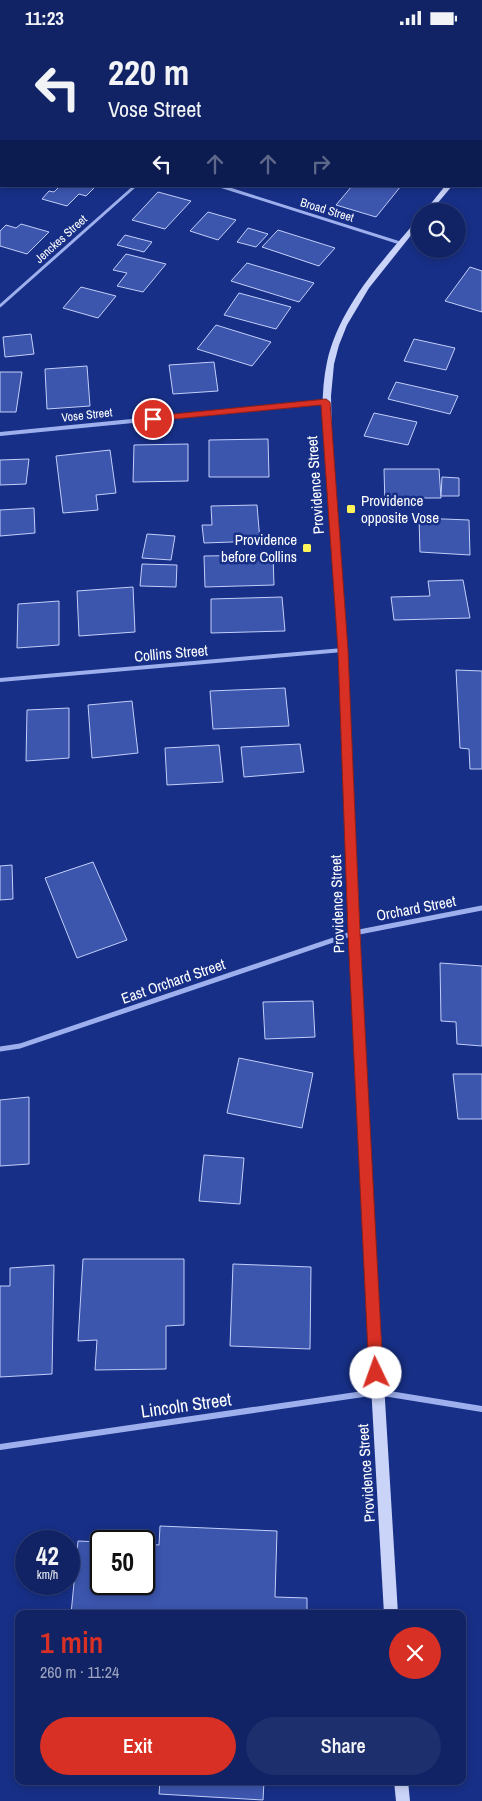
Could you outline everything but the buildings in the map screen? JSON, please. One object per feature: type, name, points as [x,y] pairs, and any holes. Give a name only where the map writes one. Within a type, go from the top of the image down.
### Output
[{"type":"main road","points":[[435,203],[448,187]]},
{"type":"main road","name":"Providence Street","points":[[391,1610],[377,1392],[354,933],[343,650],[326,402],[331,360],[342,328],[353,307],[411,230]]},
{"type":"main road","points":[[401,1785],[403,1801]]},
{"type":"street","name":"Jenckes Street","points":[[0,307],[134,187]]},
{"type":"street","name":"Broad Street","points":[[223,187],[400,243]]},
{"type":"street","name":"Vose Street","points":[[0,434],[326,402]]},
{"type":"street","name":"Collins Street","points":[[0,680],[343,650]]},
{"type":"street","name":"Orchard Street","points":[[354,933],[482,909]]},
{"type":"street","name":"East Orchard Street","points":[[0,1049],[20,1046],[354,933]]},
{"type":"street","name":"Lincoln Street","points":[[0,1447],[377,1392],[482,1409]]},
{"type":"place","name":"Providence opposite Vose","points":[[351,509]]},
{"type":"place","name":"Providence before Collins","points":[[307,548]]},
{"type":"route","points":[[153,419],[326,402],[343,650],[354,933],[376,1373]]}]
